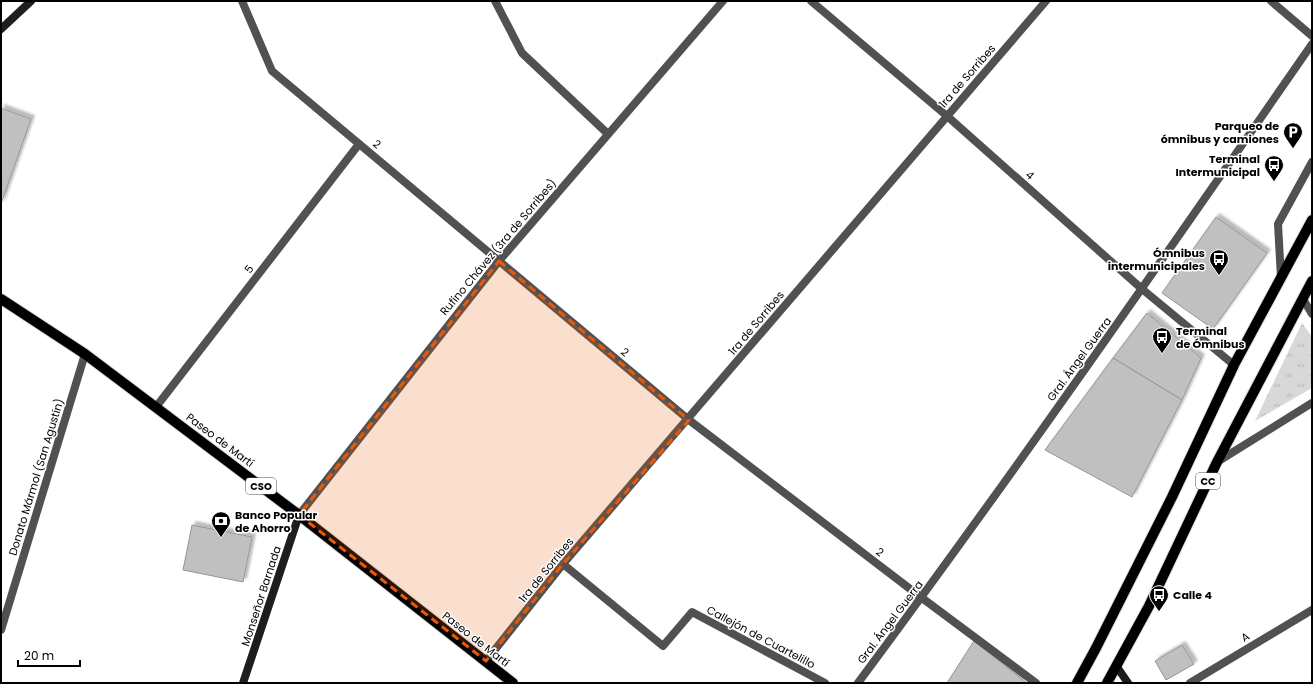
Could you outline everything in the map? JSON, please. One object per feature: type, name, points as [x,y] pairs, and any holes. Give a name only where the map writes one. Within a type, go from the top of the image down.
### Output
[{"type":"main road","name":"CC","points":[[1076,683],[1096,648],[1172,497],[1234,365],[1312,220]]},
{"type":"main road","name":"CC","points":[[1107,683],[1149,606],[1217,462],[1312,282]]},
{"type":"main road","name":"Paseo de Martí","points":[[1,299],[85,354],[156,407],[299,515],[513,683]]},
{"type":"street","points":[[1,29],[31,1]]},
{"type":"street","name":"2","points":[[242,1],[272,72],[689,420],[1036,683]]},
{"type":"street","points":[[495,1],[522,53],[608,134]]},
{"type":"street","name":"Rufino Chávez (3ra de Sorribes)","points":[[299,515],[499,261],[723,1]]},
{"type":"street","name":"4","points":[[811,1],[947,116],[1142,289],[1234,365]]},
{"type":"street","name":"1ra de Sorribes","points":[[486,661],[564,564],[689,420],[1046,1]]},
{"type":"street","points":[[1271,1],[1312,36]]},
{"type":"street","name":"Gral. Ángel Guerra","points":[[858,683],[922,598],[1142,289],[1312,44]]},
{"type":"street","name":"5","points":[[156,407],[359,144]]},
{"type":"street","points":[[1281,278],[1278,224],[1312,162]]},
{"type":"street","points":[[1303,299],[1312,314]]},
{"type":"street","name":"Donato Mármol (San Agustín)","points":[[1,630],[85,354]]},
{"type":"street","points":[[1217,462],[1312,403]]},
{"type":"street","name":"Monseñor Barnada","points":[[243,683],[299,515]]},
{"type":"street","name":"Callejón de Cuartelillo","points":[[564,564],[663,646],[692,612],[824,683]]},
{"type":"street","name":"A","points":[[1190,683],[1312,610]]},
{"type":"street","points":[[1117,667],[1128,683]]},
{"type":"highlighted area","points":[[499,261],[689,420],[563,564],[486,661],[299,515]]},
{"type":"green space","points":[[1302,323],[1312,337],[1312,388],[1255,421]]},
{"type":"building","points":[[1,108],[31,119],[1,204]]},
{"type":"building","points":[[1216,217],[1267,253],[1213,329],[1162,293]]},
{"type":"building","points":[[1147,313],[1201,358],[1182,400],[1113,358]]},
{"type":"building","points":[[1113,358],[1182,400],[1132,497],[1045,450]]},
{"type":"building","points":[[192,525],[252,537],[243,582],[183,570]]},
{"type":"building","points":[[974,641],[1027,683],[947,683]]},
{"type":"building","points":[[1182,645],[1194,664],[1166,680],[1155,661]]},
{"type":"place","name":"Parqueo de ómnibus y camiones","points":[[1293,149]]},
{"type":"place","name":"Terminal Intermunicipal","points":[[1274,182]]},
{"type":"place","name":"Ómnibus intermunicipales","points":[[1219,276]]},
{"type":"place","name":"Terminal de Ómnibus","points":[[1162,354]]},
{"type":"place","name":"Banco Popular de Ahorro","points":[[221,538]]},
{"type":"place","name":"Calle 4","points":[[1159,612]]}]
